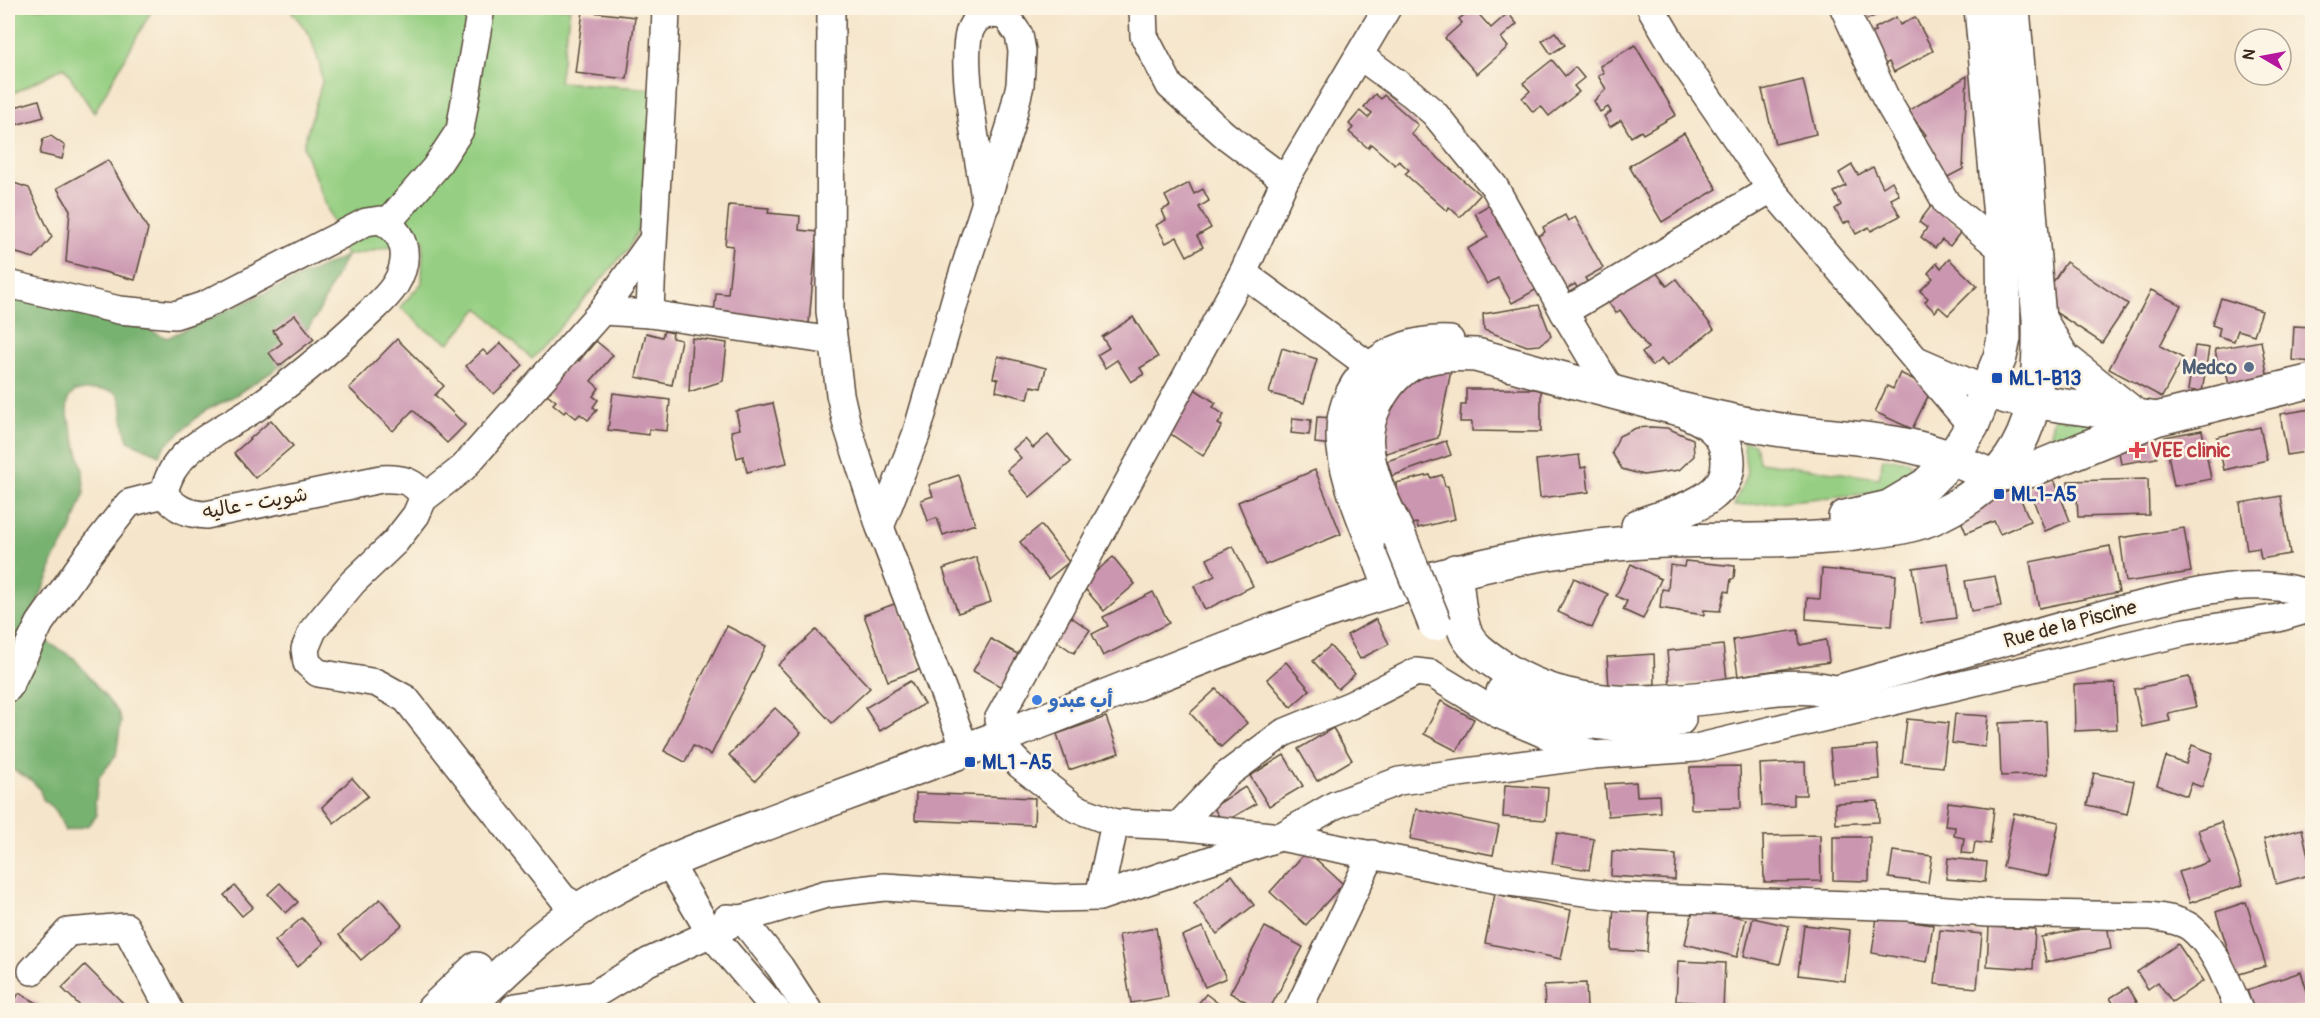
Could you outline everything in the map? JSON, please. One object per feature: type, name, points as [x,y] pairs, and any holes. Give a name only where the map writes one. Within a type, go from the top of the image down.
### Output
[{"type":"main road","points":[[468,1007],[572,904],[609,871],[678,842],[960,735],[997,729],[1290,625],[1455,571],[1533,556],[1624,544],[1831,538],[1899,528],[1943,513],[1969,498],[1996,475],[2020,444],[2034,402],[2040,365],[2040,319],[2013,8]]},
{"type":"main road","points":[[433,1011],[520,928],[572,904],[607,892],[701,848],[873,782],[1154,658],[1384,579],[1500,548],[1638,526],[1841,518],[1889,507],[1926,485],[1952,459],[1972,426],[1988,391],[2004,338],[2003,250],[1978,12]]},
{"type":"main road","points":[[2040,319],[2063,358],[2147,418]]},
{"type":"main road","points":[[1817,695],[1662,722],[1606,724],[1548,713],[1511,697],[1476,672],[1447,642],[1435,624],[1376,484],[1369,461],[1367,428],[1385,385],[1401,370],[1419,359],[1451,353],[1476,355],[1678,409],[1770,428],[1920,448],[1952,459],[1978,472],[1996,475],[2037,469],[2147,418],[2313,381]]},
{"type":"main road","points":[[1988,391],[2034,402],[2147,418]]},
{"type":"main road","points":[[1638,526],[1711,497],[1722,483],[1729,462],[1724,441],[1713,427],[1678,409]]},
{"type":"main road","points":[[1455,571],[1464,631],[1476,648],[1516,676],[1575,699],[1612,703],[1666,700],[1722,696],[1787,686],[1817,695]]},
{"type":"main road","points":[[516,1011],[581,1005]]},
{"type":"main road","points":[[468,1007],[511,1011]]},
{"type":"street","points":[[387,223],[435,168],[460,130],[481,8]]},
{"type":"street","points":[[650,314],[652,241],[664,100],[666,8]]},
{"type":"street","points":[[831,8],[830,311],[847,425],[880,527],[960,735]]},
{"type":"street","points":[[1143,8],[1144,36],[1170,86],[1225,135],[1285,180]]},
{"type":"street","points":[[1387,8],[1285,180],[1243,273],[997,729],[1020,765],[1075,808],[1115,823],[1178,826],[1280,837],[1503,881],[1622,897],[1908,907],[1987,913],[2150,916],[2175,920],[2189,926],[2208,948],[2239,1011]]},
{"type":"street","points":[[1651,8],[1680,57],[1771,189],[1972,426]]},
{"type":"street","points":[[1844,8],[1885,97],[1947,204],[2003,250]]},
{"type":"street","points":[[880,527],[916,435],[1010,127],[1020,85],[1022,51],[1019,35],[1014,24],[1006,16],[993,13],[983,15],[976,21],[967,42],[969,81],[986,205]]},
{"type":"street","points":[[1360,56],[1434,113],[1494,186],[1564,312],[1612,392]]},
{"type":"street","points":[[1564,312],[1771,189]]},
{"type":"street","points":[[8,284],[119,310],[175,315],[195,310],[373,220],[387,223],[399,235],[405,252],[402,271],[388,295],[320,358],[257,407],[189,451],[167,478],[164,494],[129,503],[88,555],[40,623],[8,688]]},
{"type":"street","points":[[572,904],[406,699],[377,683],[318,673],[307,663],[305,649],[307,639],[313,630],[353,582],[394,542],[416,515],[423,500],[463,468],[602,311],[652,241]]},
{"type":"street","points":[[1243,273],[1368,364]]},
{"type":"street","points":[[602,311],[650,314],[833,341]]},
{"type":"street","points":[[1384,579],[1343,461],[1340,437],[1349,396],[1368,364],[1387,352],[1401,346],[1433,339],[1450,340]]},
{"type":"street","points":[[1912,358],[1988,391]]},
{"type":"street","name":"شويت - عاليه","points":[[164,494],[174,506],[187,513],[206,515],[381,479],[398,478],[413,484],[423,500]]},
{"type":"street","name":"Rue de la Piscine","points":[[1817,695],[2118,610],[2165,600],[2242,586],[2275,587],[2313,595]]},
{"type":"street","points":[[581,1005],[704,924],[742,919],[826,894],[885,887],[1054,898],[1099,897],[1280,837],[1335,805],[1399,781],[1594,755],[1696,748],[2185,632],[2278,618],[2313,608]]},
{"type":"street","points":[[1178,826],[1225,776],[1283,733],[1421,671],[1432,674],[1498,714],[1594,755]]},
{"type":"street","points":[[1099,897],[1115,823]]},
{"type":"street","points":[[1298,1011],[1372,854]]},
{"type":"street","points":[[669,863],[704,924],[776,1011]]},
{"type":"street","points":[[742,919],[780,967],[808,1011]]},
{"type":"street","points":[[32,971],[68,932],[126,927],[170,1011]]},
{"type":"green space","points":[[8,8],[153,8],[94,113],[64,67],[8,96]]},
{"type":"green space","points":[[289,8],[570,8],[559,82],[654,89],[641,224],[628,249],[532,359],[479,308],[449,343],[426,330],[400,307],[422,283],[423,239],[346,256],[303,147],[322,82],[320,66],[310,35]]},
{"type":"green space","points":[[346,256],[317,315],[284,364],[234,396],[203,412],[165,446],[159,455],[128,441],[121,405],[115,393],[107,390],[75,391],[68,399],[67,412],[83,470],[84,494],[71,530],[52,563],[50,574],[32,617],[36,640],[47,642],[74,658],[118,712],[121,721],[116,756],[99,777],[95,803],[97,815],[89,825],[65,831],[57,812],[43,799],[39,788],[31,780],[8,767],[8,279],[141,326],[167,338]]},
{"type":"green space","points":[[2054,417],[2115,423],[2045,452]]},
{"type":"green space","points":[[1743,441],[1755,444],[1759,462],[1879,478],[1883,458],[1909,461],[1912,472],[1889,488],[1874,493],[1734,506],[1747,473]]},
{"type":"building","points":[[1473,8],[1491,28],[1508,13],[1517,24],[1501,38],[1508,47],[1477,74],[1445,38],[1462,23],[1459,19]]},
{"type":"building","points":[[1855,8],[1886,8],[1887,10],[1862,22]]},
{"type":"building","points":[[583,11],[635,17],[627,79],[575,73]]},
{"type":"building","points":[[1896,17],[1900,25],[1915,17],[1933,51],[1894,72],[1889,62],[1879,67],[1872,55],[1879,51],[1871,34],[1876,31],[1875,28]]},
{"type":"building","points":[[1555,32],[1565,45],[1551,54],[1542,41]]},
{"type":"building","points":[[1635,45],[1676,115],[1643,134],[1641,131],[1631,137],[1621,120],[1610,127],[1604,116],[1611,112],[1608,107],[1600,112],[1594,101],[1606,89],[1598,76],[1604,73],[1600,66]]},
{"type":"building","points":[[1552,60],[1565,76],[1575,67],[1584,78],[1574,86],[1579,92],[1549,116],[1541,106],[1533,112],[1522,98],[1530,91],[1523,83]]},
{"type":"building","points":[[1967,76],[1963,169],[1940,181],[1917,139],[1926,135],[1908,111]]},
{"type":"building","points":[[1803,80],[1816,134],[1775,144],[1762,90]]},
{"type":"building","points":[[1375,94],[1381,99],[1384,95],[1418,125],[1411,134],[1480,195],[1460,217],[1449,207],[1447,211],[1405,174],[1409,170],[1399,161],[1395,165],[1371,144],[1368,148],[1349,132],[1353,128],[1349,124],[1360,111],[1368,118],[1372,113],[1364,107]]},
{"type":"building","points":[[39,100],[44,117],[8,127],[8,109]]},
{"type":"building","points":[[1684,133],[1717,189],[1662,222],[1629,166]]},
{"type":"building","points":[[51,136],[65,146],[62,159],[40,154],[43,139]]},
{"type":"building","points":[[108,160],[148,229],[135,280],[66,262],[70,210],[57,188]]},
{"type":"building","points":[[1852,165],[1858,175],[1873,167],[1883,187],[1892,181],[1899,195],[1891,199],[1900,216],[1871,231],[1869,227],[1856,234],[1849,221],[1843,224],[1835,209],[1841,205],[1834,192],[1846,186],[1839,173]]},
{"type":"building","points":[[8,181],[29,188],[52,237],[34,258],[13,252],[8,241]]},
{"type":"building","points":[[1189,183],[1194,194],[1203,189],[1209,201],[1199,207],[1211,228],[1197,236],[1203,247],[1187,256],[1177,237],[1166,243],[1156,225],[1166,220],[1162,210],[1170,206],[1165,196]]},
{"type":"building","points":[[1494,202],[1539,288],[1512,303],[1498,278],[1487,284],[1467,249],[1488,237],[1475,213]]},
{"type":"building","points":[[729,205],[769,208],[768,213],[800,216],[799,230],[817,232],[809,323],[714,315],[716,293],[728,294],[733,246],[725,245]]},
{"type":"building","points":[[1932,205],[1962,230],[1950,246],[1942,240],[1935,248],[1921,237],[1927,228],[1919,222]]},
{"type":"building","points":[[1565,215],[1568,221],[1575,217],[1603,268],[1585,278],[1588,283],[1578,289],[1575,284],[1559,293],[1530,241],[1545,232],[1543,227]]},
{"type":"building","points":[[1949,259],[1977,286],[1948,315],[1939,307],[1935,312],[1925,302],[1928,298],[1920,291],[1933,278],[1928,273],[1937,263],[1941,268]]},
{"type":"building","points":[[2066,262],[2128,304],[2102,343],[2040,302]]},
{"type":"building","points":[[1655,271],[1667,286],[1676,279],[1714,329],[1667,366],[1661,359],[1652,366],[1642,353],[1648,348],[1620,310],[1616,313],[1606,299]]},
{"type":"building","points":[[2151,290],[2181,305],[2160,346],[2183,358],[2162,397],[2109,369]]},
{"type":"building","points":[[2221,298],[2262,311],[2254,335],[2238,330],[2234,341],[2218,336],[2220,328],[2212,325]]},
{"type":"building","points":[[1539,305],[1551,336],[1540,345],[1527,346],[1484,330],[1483,314]]},
{"type":"building","points":[[295,315],[314,339],[279,366],[269,353],[282,343],[273,331]]},
{"type":"building","points":[[1133,317],[1158,357],[1140,368],[1144,374],[1131,382],[1117,360],[1105,368],[1097,355],[1109,348],[1102,337]]},
{"type":"building","points":[[2294,326],[2312,327],[2312,362],[2292,360]]},
{"type":"building","points":[[664,331],[673,333],[672,338],[681,340],[672,385],[636,377],[646,333],[662,337]]},
{"type":"building","points":[[692,338],[727,343],[723,381],[689,392]]},
{"type":"building","points":[[397,339],[444,386],[435,395],[465,425],[447,443],[413,410],[393,431],[349,388]]},
{"type":"building","points":[[596,341],[613,355],[591,381],[599,388],[593,396],[598,400],[593,407],[597,410],[588,420],[580,414],[576,418],[566,410],[564,413],[553,404],[556,401],[547,394],[551,391],[547,388],[573,356],[579,361]]},
{"type":"building","points":[[2261,341],[2268,379],[2229,386],[2226,370],[2219,371],[2215,349]]},
{"type":"building","points":[[501,343],[523,366],[494,394],[466,366],[483,350],[488,355]]},
{"type":"building","points":[[2195,346],[2209,348],[2202,392],[2188,390]]},
{"type":"building","points":[[1282,348],[1317,359],[1304,403],[1269,393]]},
{"type":"building","points":[[998,356],[1046,368],[1041,388],[1031,386],[1028,399],[996,391],[998,379],[993,378]]},
{"type":"building","points":[[1452,365],[1438,438],[1386,453],[1380,440],[1392,392],[1416,374]]},
{"type":"building","points":[[1900,373],[1932,388],[1912,429],[1875,412],[1887,386],[1893,389]]},
{"type":"building","points":[[1190,386],[1216,403],[1213,407],[1224,415],[1218,424],[1222,426],[1203,456],[1162,428]]},
{"type":"building","points":[[1466,389],[1541,389],[1541,432],[1472,431],[1472,422],[1460,422],[1461,405],[1466,405]]},
{"type":"building","points":[[613,393],[670,400],[667,431],[649,429],[649,435],[608,430]]},
{"type":"building","points":[[773,403],[787,463],[747,472],[743,456],[737,458],[731,431],[740,429],[736,411]]},
{"type":"building","points":[[2312,409],[2312,451],[2287,455],[2280,414]]},
{"type":"building","points":[[1317,417],[1336,418],[1334,445],[1315,443]]},
{"type":"building","points":[[1293,418],[1311,420],[1309,435],[1291,433]]},
{"type":"building","points":[[271,420],[293,446],[255,478],[234,453]]},
{"type":"building","points":[[2260,427],[2267,460],[2224,470],[2217,437]]},
{"type":"building","points":[[1636,428],[1667,428],[1693,439],[1694,456],[1679,470],[1643,475],[1622,469],[1612,453],[1619,436]]},
{"type":"building","points":[[2202,430],[2211,479],[2174,486],[2165,437]]},
{"type":"building","points":[[1048,435],[1071,462],[1030,497],[1007,470],[1021,458],[1013,449],[1025,439],[1033,448]]},
{"type":"building","name":"VEE clinic","points":[[2153,435],[2157,458],[2121,464],[2117,441]]},
{"type":"building","points":[[1446,441],[1451,455],[1392,476],[1387,461]]},
{"type":"building","points":[[1579,455],[1581,468],[1586,467],[1589,492],[1540,498],[1536,460]]},
{"type":"building","points":[[1315,470],[1341,534],[1265,565],[1238,502]]},
{"type":"building","points":[[959,475],[975,524],[943,535],[937,518],[928,521],[921,500],[933,496],[929,485]]},
{"type":"building","points":[[1430,475],[1431,478],[1442,475],[1445,486],[1448,486],[1455,519],[1418,528],[1417,523],[1410,524],[1407,510],[1396,512],[1400,500],[1396,483]]},
{"type":"building","points":[[2053,477],[2070,521],[2045,531],[2028,486]]},
{"type":"building","points":[[2148,479],[2149,515],[2078,517],[2077,498],[2068,499],[2068,481]]},
{"type":"building","points":[[2016,488],[2030,521],[2000,534],[1994,521],[1966,533],[1958,513]]},
{"type":"building","points":[[2281,496],[2290,554],[2261,559],[2259,548],[2247,550],[2240,503]]},
{"type":"building","points":[[1041,525],[1069,562],[1048,579],[1020,542]]},
{"type":"building","points":[[2184,528],[2191,572],[2126,582],[2120,538]]},
{"type":"building","points":[[1233,546],[1253,586],[1205,610],[1194,586],[1215,576],[1207,559]]},
{"type":"building","points":[[2110,546],[2119,592],[2039,608],[2030,562]]},
{"type":"building","points":[[976,557],[991,602],[958,613],[943,569]]},
{"type":"building","points":[[1113,557],[1135,584],[1104,611],[1081,584]]},
{"type":"building","points":[[1685,561],[1735,566],[1734,579],[1731,579],[1729,592],[1725,591],[1720,611],[1704,610],[1704,615],[1660,608],[1662,589],[1668,590],[1670,565],[1684,567]]},
{"type":"building","points":[[1948,563],[1956,618],[1921,623],[1913,568]]},
{"type":"building","points":[[1631,564],[1661,579],[1643,619],[1623,610],[1627,601],[1616,596]]},
{"type":"building","points":[[1822,569],[1896,575],[1892,626],[1806,619],[1807,598],[1820,599]]},
{"type":"building","points":[[1995,576],[2001,606],[1971,611],[1965,581]]},
{"type":"building","points":[[1574,578],[1608,594],[1592,628],[1558,612]]},
{"type":"building","points":[[1153,592],[1169,623],[1103,656],[1092,634],[1108,626],[1103,617]]},
{"type":"building","points":[[897,603],[921,669],[888,681],[864,615]]},
{"type":"building","points":[[1071,617],[1090,630],[1074,653],[1055,640]]},
{"type":"building","points":[[1376,619],[1389,644],[1360,659],[1347,635]]},
{"type":"building","points":[[727,626],[766,646],[711,755],[693,746],[685,762],[664,751]]},
{"type":"building","points":[[816,630],[870,688],[832,723],[778,665]]},
{"type":"building","points":[[1798,630],[1800,645],[1826,640],[1829,662],[1738,676],[1733,640]]},
{"type":"building","points":[[991,639],[1023,657],[1005,689],[973,671]]},
{"type":"building","points":[[1723,645],[1727,680],[1670,686],[1667,651]]},
{"type":"building","points":[[1330,646],[1355,674],[1338,689],[1313,661]]},
{"type":"building","points":[[1654,654],[1655,684],[1609,687],[1607,657]]},
{"type":"building","points":[[1286,662],[1310,690],[1291,707],[1267,679]]},
{"type":"building","points":[[2189,677],[2196,707],[2168,713],[2170,721],[2142,727],[2134,689]]},
{"type":"building","points":[[910,681],[924,704],[880,731],[865,708]]},
{"type":"building","points":[[2115,683],[2117,729],[2075,731],[2074,685]]},
{"type":"building","points":[[1216,689],[1247,723],[1221,747],[1190,713]]},
{"type":"building","points":[[1441,701],[1474,719],[1457,751],[1424,734]]},
{"type":"building","points":[[775,708],[801,733],[755,781],[729,755]]},
{"type":"building","points":[[1955,714],[1988,716],[1985,747],[1952,743]]},
{"type":"building","points":[[1106,717],[1119,753],[1069,770],[1057,734]]},
{"type":"building","points":[[1907,719],[1948,723],[1943,767],[1902,763]]},
{"type":"building","points":[[2046,721],[2048,774],[2001,776],[1999,723]]},
{"type":"building","points":[[1333,728],[1352,760],[1317,781],[1298,749]]},
{"type":"building","points":[[1877,745],[1880,779],[1833,783],[1830,749]]},
{"type":"building","points":[[2192,745],[2213,753],[2202,787],[2191,783],[2187,796],[2157,785],[2166,757],[2186,764]]},
{"type":"building","points":[[1284,755],[1303,786],[1269,806],[1250,776]]},
{"type":"building","points":[[1805,762],[1806,795],[1794,795],[1794,805],[1762,806],[1760,764]]},
{"type":"building","points":[[1740,766],[1741,808],[1691,809],[1690,767]]},
{"type":"building","points":[[2094,773],[2134,781],[2127,814],[2087,805]]},
{"type":"building","points":[[352,778],[368,796],[334,823],[322,807]]},
{"type":"building","points":[[1636,782],[1637,796],[1659,795],[1660,812],[1608,816],[1605,784]]},
{"type":"building","points":[[1505,785],[1548,788],[1546,820],[1503,817]]},
{"type":"building","points":[[1245,787],[1256,804],[1223,823],[1213,807]]},
{"type":"building","points":[[916,793],[1035,798],[1034,825],[915,820]]},
{"type":"building","points":[[1878,801],[1879,822],[1836,824],[1835,803]]},
{"type":"building","points":[[1948,802],[1994,808],[1990,844],[1975,842],[1973,854],[1962,853],[1964,838],[1954,836],[1955,827],[1945,826]]},
{"type":"building","points":[[1416,809],[1499,826],[1493,855],[1410,839]]},
{"type":"building","points":[[2014,813],[2059,822],[2048,876],[2003,867]]},
{"type":"building","points":[[2221,822],[2243,885],[2190,903],[2179,872],[2209,862],[2198,830]]},
{"type":"building","points":[[2302,829],[2312,874],[2276,884],[2264,839]]},
{"type":"building","points":[[1557,833],[1594,839],[1589,870],[1552,864]]},
{"type":"building","points":[[1820,835],[1821,881],[1764,882],[1763,836]]},
{"type":"building","points":[[1833,837],[1870,837],[1869,881],[1833,880]]},
{"type":"building","points":[[1307,851],[1343,884],[1306,925],[1270,892]]},
{"type":"building","points":[[1612,851],[1676,855],[1675,880],[1611,876]]},
{"type":"building","points":[[1893,851],[1932,856],[1928,883],[1889,878]]},
{"type":"building","points":[[1948,858],[1987,862],[1985,882],[1946,879]]},
{"type":"building","points":[[1232,875],[1254,905],[1217,934],[1194,904]]},
{"type":"building","points":[[280,883],[298,902],[286,913],[268,894]]},
{"type":"building","points":[[235,886],[253,907],[242,916],[224,895]]},
{"type":"building","points":[[1495,894],[1571,910],[1561,959],[1485,943]]},
{"type":"building","points":[[380,899],[402,925],[361,960],[339,935]]},
{"type":"building","points":[[2246,902],[2266,966],[2236,975],[2216,912]]},
{"type":"building","points":[[1694,906],[1746,919],[1737,957],[1685,944]]},
{"type":"building","points":[[1614,907],[1650,909],[1647,952],[1611,950]]},
{"type":"building","points":[[1877,917],[1933,925],[1927,962],[1872,953]]},
{"type":"building","points":[[302,918],[324,943],[297,967],[275,941]]},
{"type":"building","points":[[1753,918],[1789,926],[1780,964],[1744,956]]},
{"type":"building","points":[[2107,924],[2111,949],[2046,962],[2041,937]]},
{"type":"building","points":[[1804,925],[1850,930],[1845,981],[1798,975]]},
{"type":"building","points":[[1203,927],[1226,978],[1205,987],[1182,936]]},
{"type":"building","points":[[1265,927],[1303,947],[1269,1010],[1262,1010],[1230,993]]},
{"type":"building","points":[[1989,927],[2035,929],[2033,969],[1987,966]]},
{"type":"building","points":[[1156,928],[1168,997],[1131,1003],[1119,935]]},
{"type":"building","points":[[1940,930],[1982,934],[1977,988],[1935,984]]},
{"type":"building","points":[[2178,944],[2203,981],[2172,1002],[2158,982],[2148,989],[2137,972]]},
{"type":"building","points":[[1678,961],[1725,963],[1723,1010],[1694,1010],[1695,1002],[1676,1001]]},
{"type":"building","points":[[85,965],[128,1010],[84,1010],[62,988]]},
{"type":"building","points":[[2301,972],[2311,1004],[2291,1010],[2254,1010],[2247,990]]},
{"type":"building","points":[[1586,983],[1587,1010],[1545,1010],[1544,985]]},
{"type":"building","points":[[2128,987],[2142,1010],[2112,1010],[2116,1008],[2110,998]]},
{"type":"building","points":[[19,993],[50,1010],[10,1010]]},
{"type":"building","points":[[1206,994],[1227,1010],[1193,1010]]},
{"type":"place","name":"Medco","points":[[2249,367]]},
{"type":"place","name":"ML1-B13","points":[[1997,378]]},
{"type":"place","name":"VEE clinic","points":[[2137,450]]},
{"type":"place","name":"ML1-A5","points":[[1999,494]]},
{"type":"place","name":"أب عبدو","points":[[1037,700]]},
{"type":"place","name":"ML1 -A5","points":[[970,762]]}]
